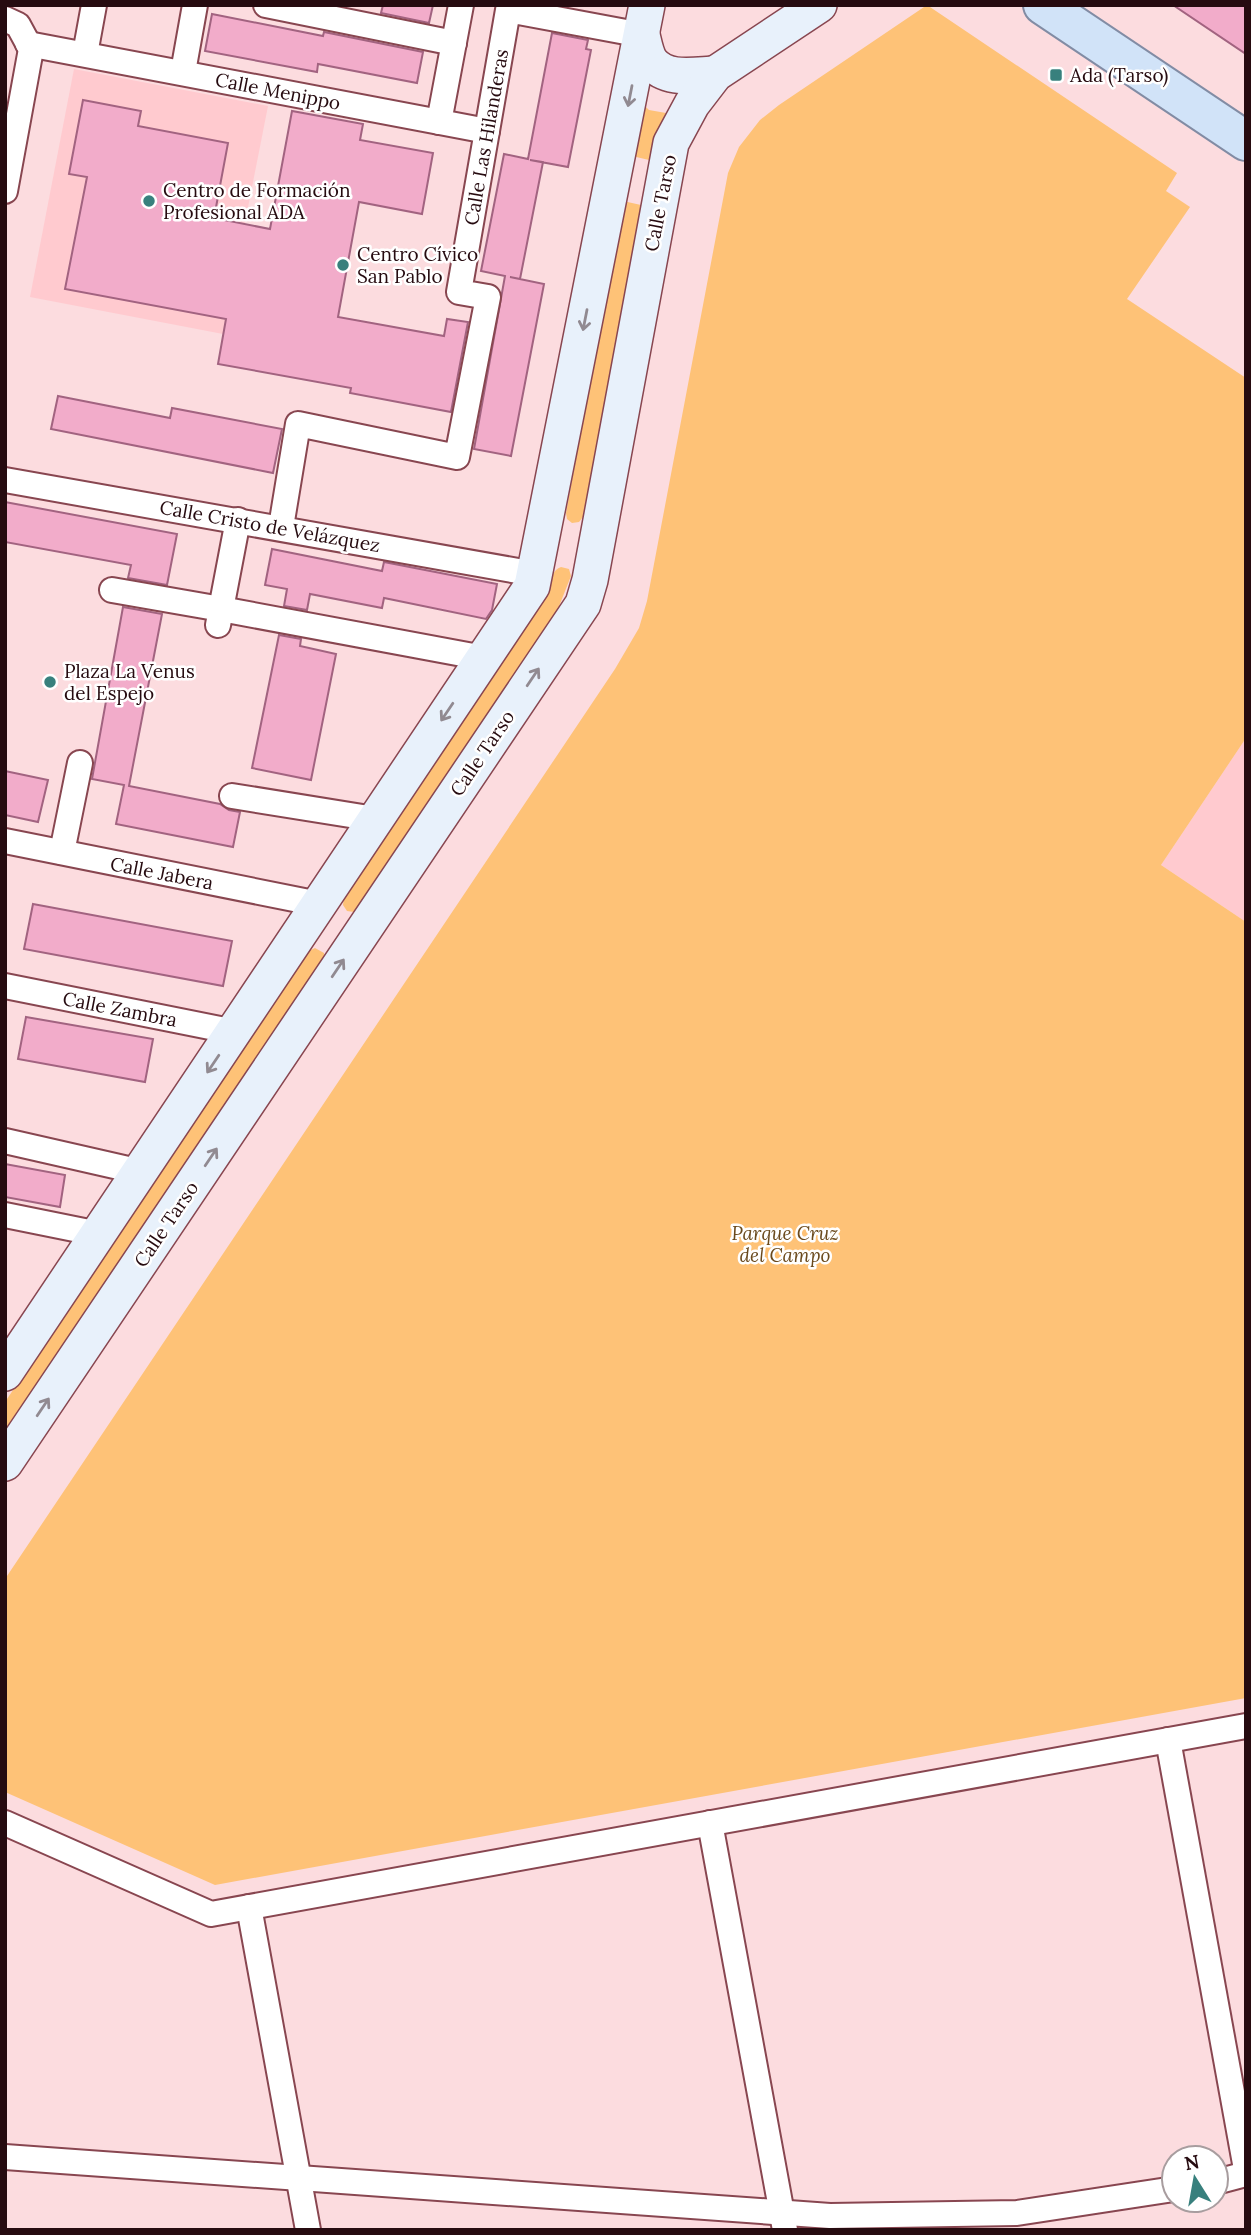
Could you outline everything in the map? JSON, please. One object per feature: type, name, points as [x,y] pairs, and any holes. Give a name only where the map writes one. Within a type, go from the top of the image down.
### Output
[{"type":"main road","points":[[1043,5],[1246,141]]},
{"type":"street","points":[[77,52],[94,5]]},
{"type":"street","points":[[183,72],[195,5]]},
{"type":"street","points":[[266,5],[454,43]]},
{"type":"street","points":[[439,122],[461,5]]},
{"type":"street","name":"Calle Tarso","points":[[5,1463],[583,604],[590,580],[671,143],[692,104],[715,74],[819,5]]},
{"type":"street","name":"Calle Las Hilanderas","points":[[281,527],[298,424],[457,457],[488,297],[459,292],[508,10],[644,20]]},
{"type":"street","points":[[5,19],[18,25],[31,49],[5,191]]},
{"type":"street","points":[[644,20],[650,61],[665,73],[682,76],[715,74]]},
{"type":"street","points":[[5,1373],[533,586],[644,20]]},
{"type":"street","name":"Calle Menippo","points":[[29,44],[487,131]]},
{"type":"street","name":"Calle Cristo de Velázquez","points":[[5,480],[535,574]]},
{"type":"street","points":[[220,617],[238,520]]},
{"type":"street","points":[[112,590],[220,617],[484,658]]},
{"type":"street","points":[[62,852],[80,762]]},
{"type":"street","points":[[232,796],[375,820]]},
{"type":"street","name":"Calle Jabera","points":[[5,841],[319,904]]},
{"type":"street","name":"Calle Zambra","points":[[5,986],[235,1032]]},
{"type":"street","points":[[5,1141],[141,1172]]},
{"type":"street","points":[[5,1215],[99,1234]]},
{"type":"street","points":[[5,1823],[211,1914],[1246,1726]]},
{"type":"street","points":[[1168,1740],[1246,2169]]},
{"type":"street","points":[[710,1823],[784,2221]]},
{"type":"street","points":[[249,1907],[307,2230]]},
{"type":"street","points":[[5,2157],[298,2177],[784,2221],[830,2216],[1017,2213],[1160,2191]]},
{"type":"shaded area","name":"Centro de Formación Profesional ADA","points":[[74,69],[268,106],[223,334],[30,297]]},
{"type":"shaded area","points":[[1246,738],[1246,922],[1161,865]]},
{"type":"green space","name":"Parque Cruz del Campo","points":[[927,5],[1177,173],[1166,191],[1190,207],[1127,299],[1246,378],[1246,738],[1161,865],[1246,922],[1246,1698],[215,1885],[5,1792],[5,1579],[615,669],[639,628],[647,601],[728,173],[739,147],[760,120],[779,105]]},
{"type":"green space","points":[[642,103],[649,110],[666,113],[649,160],[632,156]]},
{"type":"green space","points":[[623,201],[641,205],[583,517],[579,522],[572,523],[567,519],[566,513]]},
{"type":"green space","points":[[561,567],[569,569],[571,576],[556,614],[359,907],[354,912],[347,911],[343,905],[344,897],[548,587],[554,572]]},
{"type":"green space","points":[[315,948],[324,953],[324,960],[5,1434],[5,1402],[307,952]]},
{"type":"building","points":[[383,5],[433,5],[429,23],[381,13]]},
{"type":"building","points":[[1173,5],[1246,5],[1246,54]]},
{"type":"building","points":[[212,14],[323,36],[324,32],[423,52],[417,83],[318,64],[317,72],[205,51]]},
{"type":"building","points":[[552,33],[588,40],[586,49],[591,50],[568,167],[543,162],[520,279],[510,277],[544,284],[511,456],[474,449],[505,276],[481,271],[504,154],[528,159]]},
{"type":"building","points":[[83,100],[141,111],[138,126],[228,143],[214,218],[270,229],[292,111],[363,124],[360,140],[433,153],[422,214],[359,202],[338,317],[444,336],[447,319],[468,322],[451,412],[350,393],[351,388],[218,364],[226,319],[65,289],[87,177],[69,174]]},
{"type":"building","points":[[58,396],[170,418],[172,408],[282,429],[273,473],[51,429]]},
{"type":"building","points":[[5,502],[177,534],[167,585],[128,578],[131,565],[5,542]]},
{"type":"building","points":[[272,549],[382,571],[384,562],[497,584],[492,610],[486,619],[384,598],[382,608],[310,594],[307,610],[284,606],[287,589],[265,585]]},
{"type":"building","points":[[123,607],[162,614],[129,786],[220,804],[229,810],[240,812],[233,847],[116,824],[124,785],[92,779]]},
{"type":"building","points":[[279,635],[301,639],[300,646],[336,654],[311,780],[252,768]]},
{"type":"building","points":[[5,771],[48,780],[38,822],[5,815]]},
{"type":"building","points":[[33,904],[232,941],[223,986],[24,949]]},
{"type":"building","points":[[26,1017],[153,1039],[145,1082],[18,1059]]},
{"type":"building","points":[[5,1164],[65,1175],[60,1207],[5,1197]]},
{"type":"place","name":"Ada (Tarso)","points":[[1056,75]]},
{"type":"place","name":"Centro de Formación Profesional ADA","points":[[149,201]]},
{"type":"place","name":"Centro Cívico San Pablo","points":[[343,265]]},
{"type":"place","name":"Plaza La Venus del Espejo","points":[[50,682]]}]
